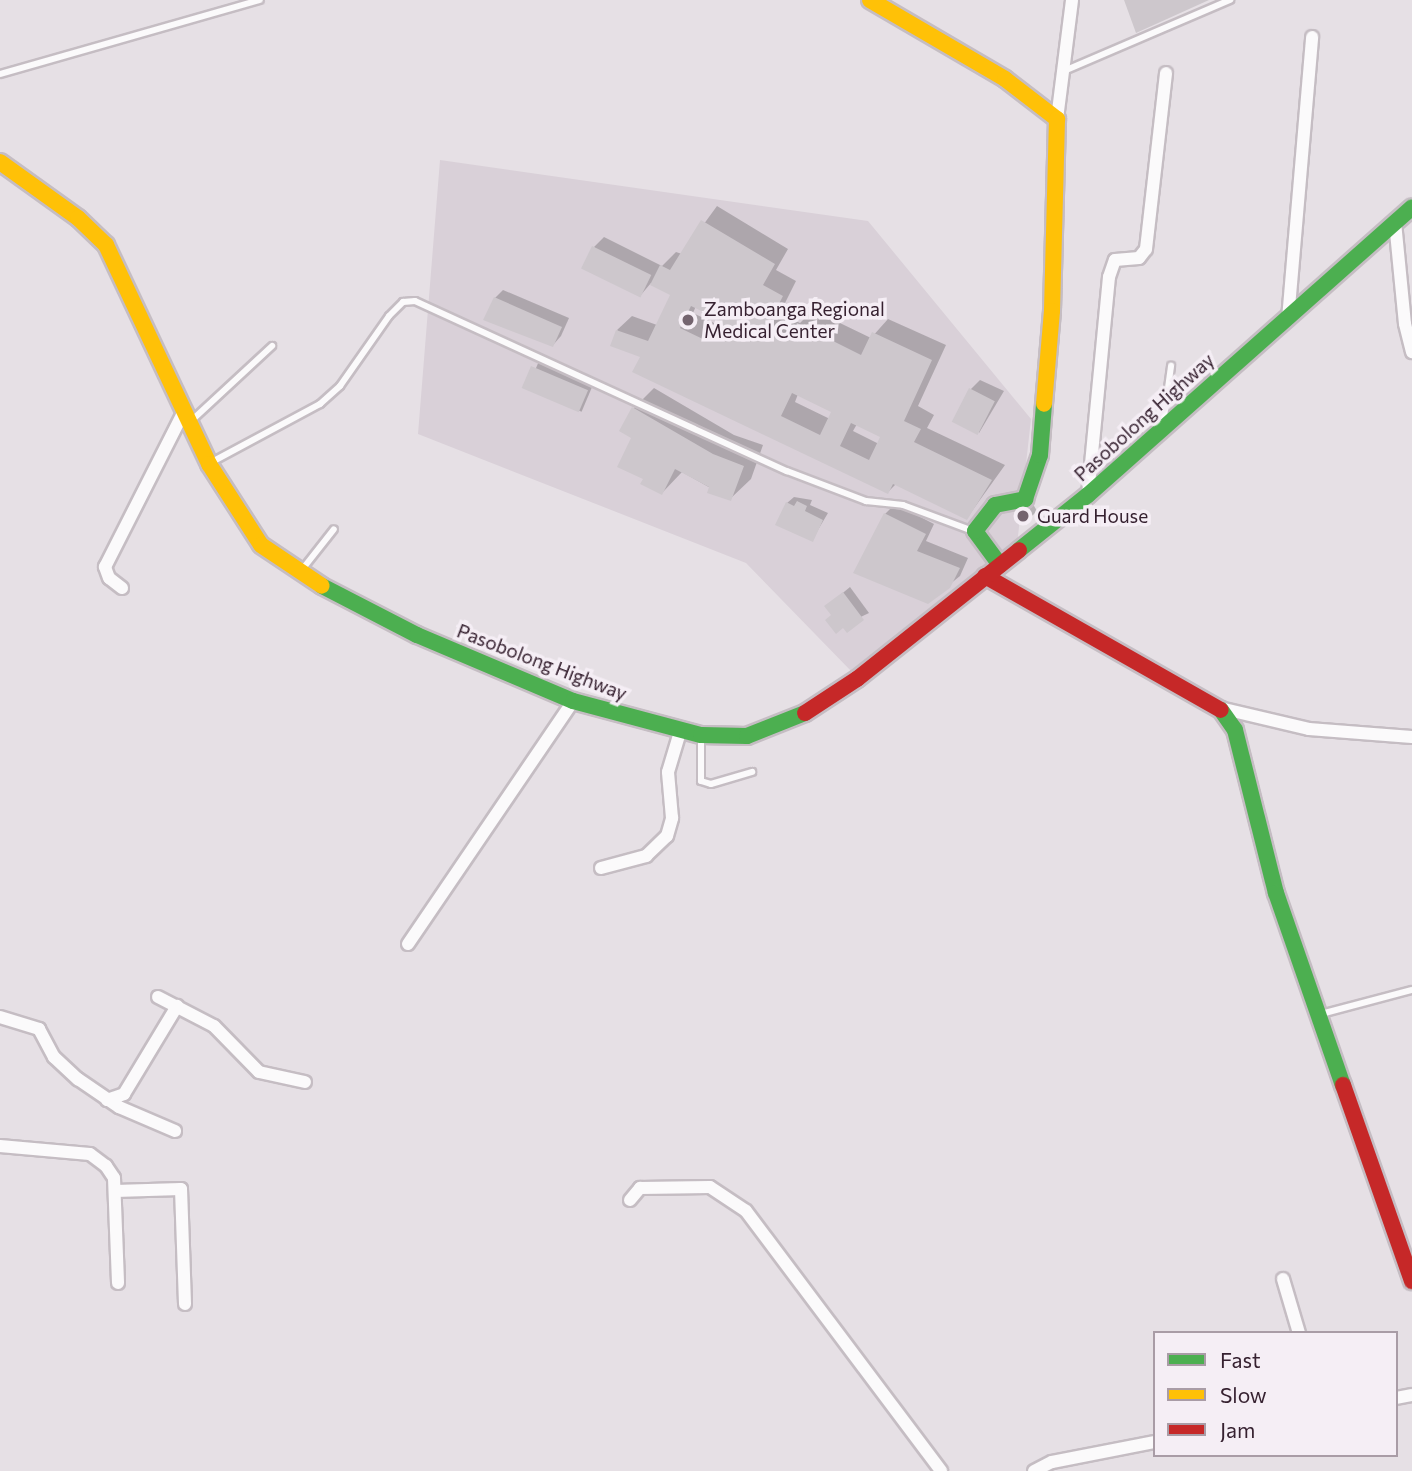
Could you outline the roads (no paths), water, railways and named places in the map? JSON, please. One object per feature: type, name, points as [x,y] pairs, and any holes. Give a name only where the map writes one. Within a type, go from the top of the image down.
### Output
[{"type":"street","points":[[870,0],[1006,79],[1057,118]]},
{"type":"street","points":[[1000,565],[975,531],[995,505],[1025,499],[1040,456],[1052,311],[1057,118],[1072,0]]},
{"type":"street","points":[[1288,319],[1312,37]]},
{"type":"street","points":[[1088,495],[1109,276],[1115,260],[1139,258],[1146,249],[1166,73]]},
{"type":"street","name":"Pasobolong Highway","points":[[0,163],[78,218],[106,245],[209,464],[261,545],[300,573],[417,635],[573,701],[701,736],[747,736],[794,720],[857,679],[1088,495],[1412,207]]},
{"type":"street","points":[[1395,222],[1405,324],[1412,352]]},
{"type":"street","points":[[122,588],[109,578],[105,567],[186,418]]},
{"type":"street","points":[[985,576],[1220,708],[1309,729],[1412,737]]},
{"type":"street","points":[[408,944],[573,701]]},
{"type":"street","points":[[1220,708],[1242,750],[1276,893],[1412,1281]]},
{"type":"street","points":[[601,868],[646,856],[667,836],[672,818],[667,772],[680,732]]},
{"type":"street","points":[[158,997],[214,1026],[259,1072],[305,1082]]},
{"type":"street","points":[[107,1100],[117,1098],[131,1085],[177,1006]]},
{"type":"street","points":[[0,1017],[39,1029],[62,1066],[107,1100],[175,1130]]},
{"type":"street","points":[[0,1146],[90,1154],[110,1172],[115,1191],[118,1283]]},
{"type":"street","points":[[630,1200],[640,1188],[710,1188],[746,1211],[942,1471]]},
{"type":"street","points":[[115,1191],[181,1189],[185,1304]]},
{"type":"street","points":[[1283,1279],[1298,1331]]},
{"type":"street","points":[[1034,1471],[1052,1462],[1153,1442]]},
{"type":"lane","points":[[0,74],[260,0]]},
{"type":"lane","points":[[1063,72],[1230,0]]},
{"type":"lane","points":[[209,464],[320,404],[340,386],[389,316],[403,302],[415,302],[435,307],[787,471],[866,501],[903,505],[975,531]]},
{"type":"lane","points":[[186,418],[272,346]]},
{"type":"lane","points":[[1163,426],[1171,366]]},
{"type":"lane","points":[[300,573],[334,529]]},
{"type":"lane","points":[[701,736],[701,781],[711,784],[752,772]]},
{"type":"lane","points":[[1319,1015],[1412,990]]},
{"type":"place","name":"Zamboanga Regional Medical Center","points":[[688,320]]},
{"type":"place","name":"Guard House","points":[[1023,516]]}]
